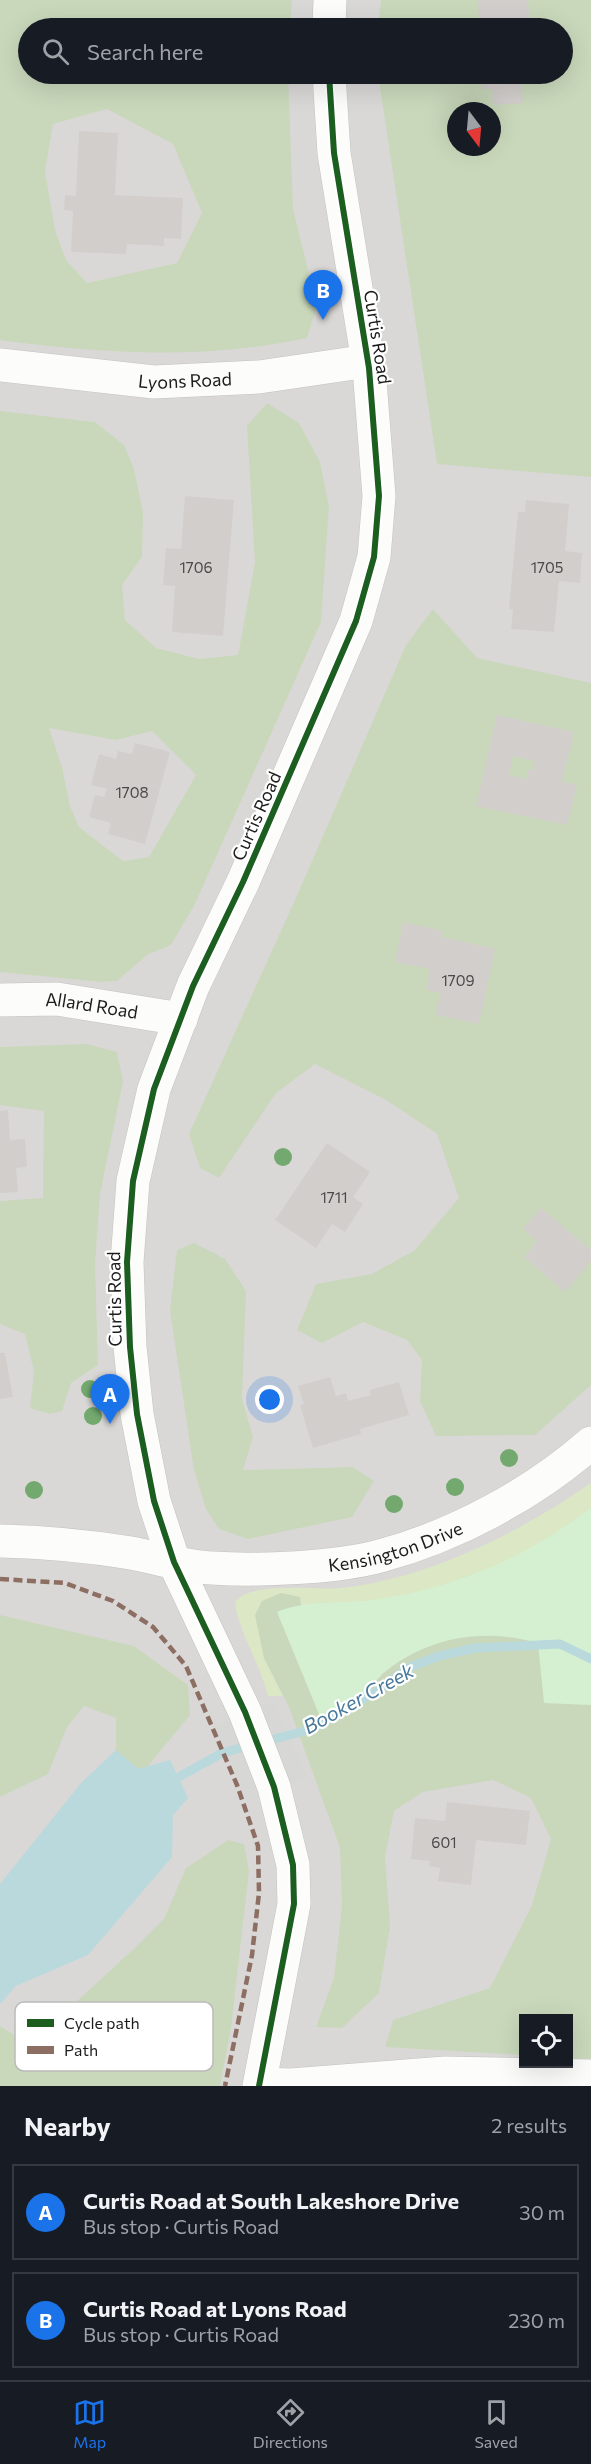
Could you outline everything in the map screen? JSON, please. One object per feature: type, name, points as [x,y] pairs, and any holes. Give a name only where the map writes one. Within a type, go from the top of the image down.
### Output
[{"type":"street","points":[[329,18],[330,0]]},
{"type":"street","name":"Curtis Road","points":[[260,2085],[294,1904],[293,1865],[286,1828],[274,1786],[245,1712],[174,1562],[151,1489],[137,1414],[130,1347],[127,1262],[133,1181],[154,1089],[193,986],[243,882],[356,621],[374,558],[379,496],[368,361],[334,153],[329,84]]},
{"type":"street","name":"Lyons Road","points":[[0,366],[154,382],[259,377],[368,361]]},
{"type":"street","name":"Allard Road","points":[[0,1000],[57,999],[181,1019]]},
{"type":"street","name":"Kensington Drive","points":[[0,1541],[44,1542],[211,1568],[290,1567],[379,1556],[459,1527],[516,1496],[575,1457],[591,1443]]},
{"type":"street","points":[[260,2085],[291,2085],[445,2073],[591,2076]]},
{"type":"shaded area","points":[[0,0],[591,0],[591,2086],[0,2086]]},
{"type":"green space","points":[[0,0],[292,0],[291,18],[18,18],[18,84],[288,84],[293,209],[317,306],[307,338],[231,350],[154,353],[0,340]],"holes":[[[107,109],[173,144],[202,213],[177,263],[87,283],[66,260],[55,230],[45,171],[53,124]]]},
{"type":"green space","points":[[381,0],[591,0],[591,477],[437,464],[380,84],[573,84],[573,18],[379,18]]},
{"type":"green space","points":[[267,403],[299,423],[320,462],[329,506],[321,622],[195,904],[171,945],[147,955],[117,981],[101,982],[0,972],[0,411],[95,422],[124,445],[134,469],[143,512],[142,557],[122,585],[125,620],[156,648],[199,659],[238,655],[255,562],[247,426]],"holes":[[[49,728],[116,740],[152,731],[196,775],[149,857],[123,861],[79,827],[70,806],[62,767]]]},
{"type":"green space","points":[[433,609],[477,658],[591,683],[591,1385],[535,1435],[436,1436],[420,1401],[422,1360],[407,1340],[363,1322],[322,1343],[297,1330],[316,1284],[372,1274],[415,1250],[459,1198],[437,1134],[386,1100],[315,1064],[276,1093],[219,1178],[200,1168],[189,1134],[299,891],[406,645]]},
{"type":"green space","points":[[87,1044],[117,1052],[123,1082],[100,1194],[95,1264],[98,1365],[71,1383],[62,1411],[50,1414],[30,1408],[34,1372],[25,1334],[0,1324],[0,1201],[43,1198],[44,1111],[0,1105],[0,1047]]},
{"type":"green space","points":[[194,1243],[225,1259],[246,1291],[242,1399],[253,1437],[243,1470],[353,1467],[374,1481],[352,1517],[248,1539],[219,1529],[206,1509],[194,1470],[170,1310],[177,1250]]},
{"type":"green space","points":[[591,1483],[591,1608],[264,1658],[283,1696],[268,1696],[237,1612],[235,1602],[244,1595],[270,1589],[329,1589],[374,1583],[440,1564],[503,1536]]},
{"type":"green space","points":[[591,1508],[591,1705],[544,1703],[538,1643],[518,1638],[478,1636],[440,1643],[403,1659],[383,1674],[361,1697],[321,1719],[277,1612],[314,1603],[381,1599],[409,1594],[465,1577],[518,1554],[568,1525]]},
{"type":"green space","points":[[281,1593],[300,1597],[304,1631],[591,1608],[591,2059],[573,2058],[573,2014],[519,2014],[519,2055],[385,2047],[393,2020],[490,1988],[532,1905],[551,1839],[531,1798],[493,1780],[423,1792],[394,1811],[385,1857],[390,1927],[379,1993],[342,2028],[316,2027],[334,1978],[342,1906],[340,1848],[289,1707],[264,1658],[255,1615],[262,1601]]},
{"type":"green space","points":[[0,1615],[134,1646],[188,1685],[190,1715],[148,1766],[138,1769],[116,1750],[116,1718],[84,1706],[67,1727],[48,1774],[0,1797]]},
{"type":"green space","points":[[228,1840],[244,1844],[249,1871],[231,2028],[220,2086],[0,2086],[0,2026],[15,2035],[15,2071],[213,2071],[213,2002],[76,2002],[164,1919],[186,1868]]},
{"type":"water","points":[[116,1750],[138,1769],[170,1760],[188,1798],[173,1815],[172,1857],[88,1955],[16,1986],[0,2004],[0,1884],[81,1783]]},
{"type":"pier","points":[[274,1700],[307,1778],[248,1803],[215,1726]]},
{"type":"building","points":[[478,0],[528,0],[529,18],[479,18]]},
{"type":"building","points":[[482,84],[521,84],[523,103],[501,104],[501,102],[493,102],[492,89],[482,89]]},
{"type":"building","points":[[79,131],[118,133],[115,195],[183,198],[181,239],[164,238],[164,246],[127,244],[126,254],[71,252],[73,211],[64,210],[65,195],[76,196]]},
{"type":"building","points":[[185,496],[234,500],[223,636],[172,632],[175,586],[163,585],[166,548],[181,549]]},
{"type":"building","points":[[526,500],[569,504],[565,551],[582,553],[580,583],[559,581],[554,632],[511,629],[513,610],[509,609],[518,512],[525,512]]},
{"type":"building","points":[[497,715],[574,732],[562,782],[577,785],[567,825],[476,806]],"holes":[[[513,756],[535,761],[533,770],[528,770],[526,779],[509,775]]]},
{"type":"building","points":[[135,743],[170,752],[145,844],[108,834],[111,823],[89,817],[95,795],[104,797],[107,789],[91,785],[99,754],[116,759],[118,751],[132,754]]},
{"type":"building","points":[[403,922],[443,931],[442,937],[495,949],[479,1024],[436,1015],[441,993],[426,990],[430,969],[395,962]]},
{"type":"building","points":[[8,1110],[10,1140],[25,1139],[27,1167],[16,1168],[18,1192],[0,1193],[0,1111]]},
{"type":"building","points":[[327,1143],[370,1172],[353,1197],[363,1204],[345,1232],[332,1224],[316,1248],[275,1220]]},
{"type":"building","points":[[541,1208],[591,1250],[591,1261],[565,1292],[524,1257],[537,1241],[523,1229]]},
{"type":"building","points":[[0,1353],[5,1353],[13,1397],[0,1399]]},
{"type":"building","points":[[330,1377],[336,1396],[346,1393],[348,1401],[371,1395],[370,1390],[399,1382],[409,1415],[360,1429],[361,1434],[313,1448],[300,1405],[304,1404],[298,1386]]},
{"type":"building","points":[[447,1802],[530,1811],[526,1845],[476,1840],[471,1885],[438,1881],[440,1868],[429,1866],[430,1861],[411,1859],[415,1818],[445,1821]]},
{"type":"waterway","name":"Booker Creek","points":[[168,1783],[222,1753],[312,1729],[375,1692],[410,1667],[439,1656],[475,1648],[560,1644],[591,1659]]},
{"type":"marked path","points":[[0,1579],[65,1583],[113,1601],[153,1627],[186,1666],[237,1785],[258,1846],[259,1893],[252,1955],[225,2086]]},
{"type":"cycle path","points":[[259,2086],[294,1904],[293,1865],[274,1787],[245,1712],[174,1562],[154,1501],[137,1414],[130,1347],[127,1262],[133,1181],[154,1089],[193,986],[243,882],[356,621],[374,557],[379,496],[369,368],[334,153],[330,84]]},
{"type":"place","name":"Curtis Road at Lyons Road","points":[[323,320]]},
{"type":"place","name":"Curtis Road at South Lakeshore Drive","points":[[110,1424]]}]
